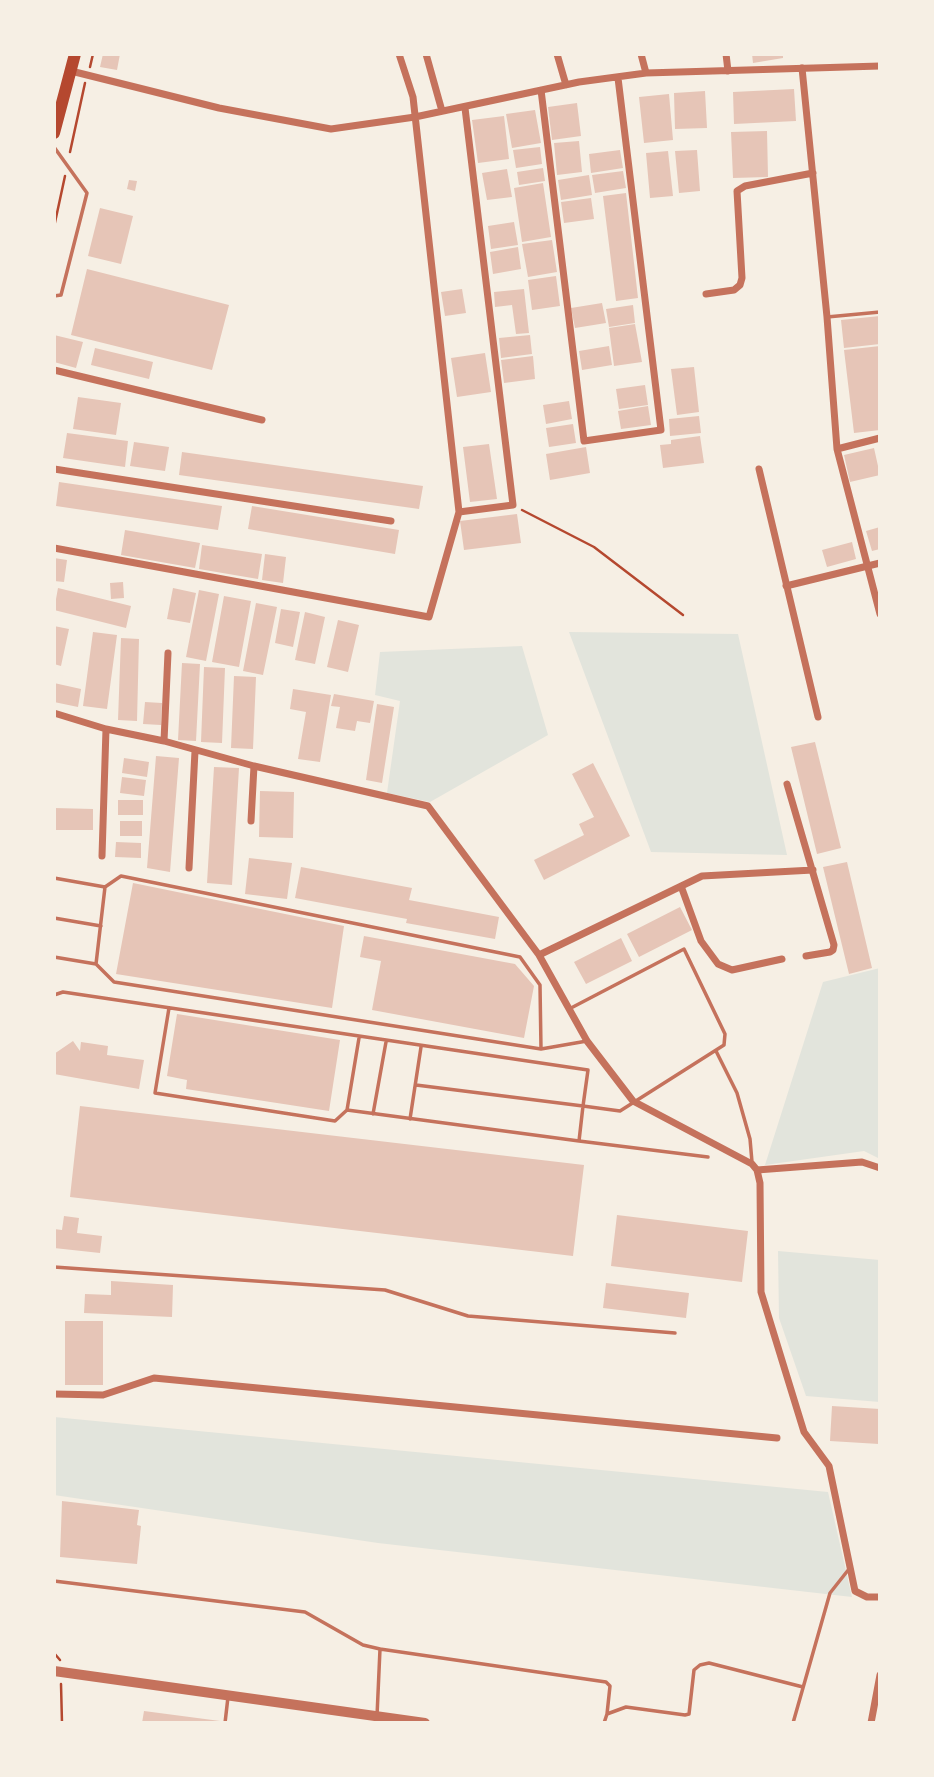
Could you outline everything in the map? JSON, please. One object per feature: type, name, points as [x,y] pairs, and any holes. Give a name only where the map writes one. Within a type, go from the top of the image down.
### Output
[{"type":"highway","points":[[54,133],[71,59]]},
{"type":"street","points":[[54,548],[429,617],[459,512],[413,97],[399,54]]},
{"type":"street","points":[[426,54],[442,111]]},
{"type":"street","points":[[557,54],[566,85]]},
{"type":"street","points":[[641,54],[646,74]]},
{"type":"street","points":[[726,54],[728,71]]},
{"type":"street","points":[[71,59],[87,76],[219,108],[331,130],[465,108],[566,85],[646,74],[880,66]]},
{"type":"street","points":[[802,68],[827,317],[837,449],[880,614]]},
{"type":"street","points":[[541,90],[584,442],[662,430],[618,78]]},
{"type":"street","points":[[459,512],[513,505],[465,108]]},
{"type":"street","points":[[706,294],[734,290],[743,278],[737,191],[745,186],[813,173]]},
{"type":"street","points":[[54,370],[262,420]]},
{"type":"street","points":[[837,449],[880,438]]},
{"type":"street","points":[[54,469],[391,521]]},
{"type":"street","points":[[759,469],[818,717]]},
{"type":"street","points":[[786,586],[880,563]]},
{"type":"street","points":[[164,741],[167,653]]},
{"type":"street","points":[[54,713],[106,729],[164,741],[254,766],[428,806],[539,955],[587,1041],[633,1101],[755,1167],[862,1162],[880,1168]]},
{"type":"street","points":[[102,856],[106,729]]},
{"type":"street","points":[[189,868],[195,751]]},
{"type":"street","points":[[251,821],[254,766]]},
{"type":"street","points":[[787,783],[834,945],[834,950],[830,952],[806,956]]},
{"type":"street","points":[[539,955],[702,876],[813,870]]},
{"type":"street","points":[[681,886],[701,941],[718,964],[732,970],[782,959]]},
{"type":"street","points":[[755,1167],[760,1183],[761,1292],[804,1432],[829,1466],[855,1591],[867,1597],[880,1597]]},
{"type":"street","points":[[54,1394],[103,1395],[154,1378],[777,1438]]},
{"type":"street","points":[[57,1671],[425,1723]]},
{"type":"street","points":[[871,1723],[880,1675]]},
{"type":"lane","points":[[54,148],[87,193],[61,295],[54,296]]},
{"type":"lane","points":[[827,317],[880,312]]},
{"type":"lane","points":[[54,878],[106,887],[121,876],[520,957],[540,985],[541,1049]]},
{"type":"lane","points":[[96,964],[106,887]]},
{"type":"lane","points":[[54,918],[101,926]]},
{"type":"lane","points":[[416,1084],[620,1111],[724,1045],[725,1034],[684,948],[569,1009]]},
{"type":"lane","points":[[54,957],[96,964],[114,982],[541,1049],[587,1041]]},
{"type":"lane","points":[[54,995],[63,992],[589,1070],[579,1141]]},
{"type":"lane","points":[[169,1007],[155,1093],[335,1121],[347,1111],[359,1038]]},
{"type":"lane","points":[[373,1114],[386,1042]]},
{"type":"lane","points":[[410,1119],[421,1047]]},
{"type":"lane","points":[[716,1050],[737,1093],[755,1167]]},
{"type":"lane","points":[[347,1111],[708,1157]]},
{"type":"lane","points":[[54,1267],[385,1290],[468,1316],[675,1333]]},
{"type":"lane","points":[[793,1723],[830,1593],[850,1567]]},
{"type":"lane","points":[[54,1581],[305,1612],[363,1645],[380,1649],[606,1682],[610,1686],[604,1723]]},
{"type":"lane","points":[[377,1716],[380,1649]]},
{"type":"lane","points":[[607,1714],[626,1707],[685,1716],[688,1714],[694,1670],[709,1663],[803,1687]]},
{"type":"lane","points":[[225,1723],[228,1695]]},
{"type":"path","points":[[54,227],[93,54]]},
{"type":"path","points":[[513,505],[594,547],[683,615]]},
{"type":"path","points":[[54,1653],[60,1657],[57,1671],[62,1723]]},
{"type":"path","points":[[54,1703],[62,1702]]},
{"type":"shaded area","points":[[569,632],[738,634],[787,855],[651,852]]},
{"type":"shaded area","points":[[522,646],[548,735],[430,802],[387,793],[400,701],[375,695],[380,652]]},
{"type":"shaded area","points":[[880,968],[880,1159],[864,1151],[765,1165],[823,982]]},
{"type":"shaded area","points":[[778,1251],[880,1260],[880,1402],[806,1396],[779,1318]]},
{"type":"shaded area","points":[[54,1417],[828,1492],[852,1597],[378,1543],[54,1495]]},
{"type":"building","points":[[103,54],[120,54],[117,70],[100,67]]},
{"type":"building","points":[[752,54],[783,54],[783,58],[753,63]]},
{"type":"building","points":[[794,89],[796,121],[734,124],[733,92]]},
{"type":"building","points":[[705,91],[707,128],[675,129],[674,93]]},
{"type":"building","points":[[669,94],[673,140],[644,143],[639,97]]},
{"type":"building","points":[[577,103],[581,136],[552,140],[548,107]]},
{"type":"building","points":[[535,110],[541,143],[512,148],[506,114]]},
{"type":"building","points":[[504,116],[509,159],[478,163],[472,120]]},
{"type":"building","points":[[767,131],[768,177],[733,178],[731,132]]},
{"type":"building","points":[[579,141],[582,172],[557,175],[554,143]]},
{"type":"building","points":[[540,147],[542,164],[516,168],[513,150]]},
{"type":"building","points":[[620,150],[623,168],[591,173],[589,154]]},
{"type":"building","points":[[697,150],[700,191],[679,193],[675,151]]},
{"type":"building","points":[[668,151],[673,196],[650,198],[646,153]]},
{"type":"building","points":[[543,168],[545,181],[519,185],[517,172]]},
{"type":"building","points":[[507,169],[512,197],[487,200],[482,173]]},
{"type":"building","points":[[623,171],[626,188],[595,193],[592,175]]},
{"type":"building","points":[[589,175],[592,195],[561,200],[558,180]]},
{"type":"building","points":[[129,180],[137,181],[135,191],[127,189]]},
{"type":"building","points":[[543,183],[551,237],[522,242],[514,188]]},
{"type":"building","points":[[626,193],[638,298],[616,301],[603,196]]},
{"type":"building","points":[[591,198],[594,219],[564,223],[561,202]]},
{"type":"building","points":[[100,208],[133,216],[121,264],[88,256]]},
{"type":"building","points":[[514,222],[518,245],[491,249],[488,226]]},
{"type":"building","points":[[552,240],[557,272],[528,277],[522,244]]},
{"type":"building","points":[[518,247],[521,269],[493,274],[490,252]]},
{"type":"building","points":[[87,269],[229,305],[212,370],[71,335]]},
{"type":"building","points":[[556,276],[560,306],[532,310],[528,280]]},
{"type":"building","points":[[462,289],[466,313],[445,316],[441,292]]},
{"type":"building","points":[[524,289],[529,333],[516,334],[512,305],[495,307],[494,292]]},
{"type":"building","points":[[602,303],[606,323],[575,328],[571,308]]},
{"type":"building","points":[[633,305],[635,323],[609,327],[606,309]]},
{"type":"building","points":[[880,316],[880,344],[844,348],[841,320]]},
{"type":"building","points":[[635,324],[642,362],[614,366],[609,328]]},
{"type":"building","points":[[54,335],[83,342],[76,368],[54,362]]},
{"type":"building","points":[[530,335],[532,354],[501,358],[499,338]]},
{"type":"building","points":[[609,346],[612,365],[582,370],[579,351]]},
{"type":"building","points":[[880,346],[880,430],[854,433],[844,350]]},
{"type":"building","points":[[95,348],[153,362],[149,379],[91,365]]},
{"type":"building","points":[[485,353],[491,392],[457,397],[451,358]]},
{"type":"building","points":[[533,356],[535,379],[504,383],[501,360]]},
{"type":"building","points":[[694,367],[699,412],[677,415],[671,369]]},
{"type":"building","points":[[645,385],[648,405],[619,409],[616,389]]},
{"type":"building","points":[[78,397],[121,403],[116,435],[73,429]]},
{"type":"building","points":[[569,401],[572,419],[546,424],[543,405]]},
{"type":"building","points":[[648,406],[651,425],[621,429],[618,411]]},
{"type":"building","points":[[699,416],[701,433],[670,436],[669,419]]},
{"type":"building","points":[[573,424],[576,443],[549,447],[546,428]]},
{"type":"building","points":[[67,433],[128,441],[125,467],[63,458]]},
{"type":"building","points":[[700,436],[704,463],[663,468],[660,445],[671,444],[671,440]]},
{"type":"building","points":[[134,442],[169,447],[165,471],[130,466]]},
{"type":"building","points":[[489,444],[497,499],[470,502],[463,447]]},
{"type":"building","points":[[586,447],[590,473],[550,480],[546,454]]},
{"type":"building","points":[[874,448],[880,475],[850,482],[844,455]]},
{"type":"building","points":[[182,452],[423,486],[419,509],[179,475]]},
{"type":"building","points":[[59,482],[222,506],[218,530],[56,506]]},
{"type":"building","points":[[252,506],[399,530],[395,554],[248,529]]},
{"type":"building","points":[[517,514],[521,543],[464,550],[460,521]]},
{"type":"building","points":[[880,527],[880,549],[872,551],[866,531]]},
{"type":"building","points":[[125,530],[200,543],[195,568],[121,555]]},
{"type":"building","points":[[852,542],[856,559],[827,567],[822,550]]},
{"type":"building","points":[[202,545],[262,554],[258,579],[199,569]]},
{"type":"building","points":[[265,554],[286,557],[283,583],[262,580]]},
{"type":"building","points":[[54,558],[67,560],[64,582],[54,581]]},
{"type":"building","points":[[123,582],[124,598],[111,599],[110,583]]},
{"type":"building","points":[[58,588],[131,606],[126,628],[54,610]]},
{"type":"building","points":[[173,588],[196,593],[190,623],[167,619]]},
{"type":"building","points":[[199,590],[219,594],[206,661],[186,657]]},
{"type":"building","points":[[224,596],[251,601],[239,667],[212,662]]},
{"type":"building","points":[[256,603],[277,607],[263,675],[243,671]]},
{"type":"building","points":[[281,609],[300,612],[293,647],[275,643]]},
{"type":"building","points":[[305,612],[325,617],[315,664],[295,660]]},
{"type":"building","points":[[338,620],[359,625],[348,672],[327,667]]},
{"type":"building","points":[[54,626],[69,629],[61,666],[54,664]]},
{"type":"building","points":[[93,632],[117,635],[107,709],[83,706]]},
{"type":"building","points":[[121,638],[139,639],[137,721],[118,720]]},
{"type":"building","points":[[182,663],[200,664],[196,741],[178,740]]},
{"type":"building","points":[[204,667],[225,668],[222,743],[201,742]]},
{"type":"building","points":[[234,676],[256,677],[253,749],[231,748]]},
{"type":"building","points":[[54,683],[81,689],[78,707],[54,702]]},
{"type":"building","points":[[293,689],[331,695],[320,762],[298,759],[306,712],[290,709]]},
{"type":"building","points":[[334,694],[374,701],[370,723],[357,721],[355,731],[336,728],[340,707],[331,706]]},
{"type":"building","points":[[145,702],[162,703],[161,725],[143,724]]},
{"type":"building","points":[[377,704],[394,707],[382,783],[366,780]]},
{"type":"building","points":[[815,742],[841,848],[817,854],[791,747]]},
{"type":"building","points":[[156,756],[179,758],[170,872],[147,868]]},
{"type":"building","points":[[124,758],[149,762],[147,777],[122,773]]},
{"type":"building","points":[[593,763],[630,836],[544,880],[534,860],[584,835],[579,824],[594,817],[572,774]]},
{"type":"building","points":[[214,767],[239,768],[232,885],[207,883]]},
{"type":"building","points":[[122,777],[146,780],[144,796],[120,793]]},
{"type":"building","points":[[260,791],[294,792],[293,838],[259,837]]},
{"type":"building","points":[[118,800],[143,800],[143,815],[118,815]]},
{"type":"building","points":[[54,808],[93,809],[93,830],[54,830]]},
{"type":"building","points":[[120,821],[142,821],[142,836],[120,836]]},
{"type":"building","points":[[116,842],[141,843],[141,858],[115,857]]},
{"type":"building","points":[[249,858],[292,863],[287,899],[245,894]]},
{"type":"building","points":[[847,862],[872,968],[849,974],[823,867]]},
{"type":"building","points":[[301,867],[412,888],[409,900],[499,917],[495,939],[406,923],[407,919],[295,898]]},
{"type":"building","points":[[133,883],[344,926],[332,1008],[116,974]]},
{"type":"building","points":[[680,907],[692,930],[639,957],[627,934]]},
{"type":"building","points":[[364,936],[515,964],[534,986],[524,1038],[372,1010],[381,961],[360,957]]},
{"type":"building","points":[[621,938],[632,961],[586,984],[574,962]]},
{"type":"building","points":[[177,1014],[340,1040],[329,1111],[186,1089],[187,1080],[167,1076]]},
{"type":"building","points":[[73,1041],[80,1051],[81,1042],[108,1046],[107,1055],[144,1060],[139,1089],[54,1074],[54,1054]]},
{"type":"building","points":[[80,1106],[584,1165],[573,1256],[70,1197]]},
{"type":"building","points":[[617,1215],[748,1231],[742,1282],[611,1266]]},
{"type":"building","points":[[64,1216],[79,1218],[77,1233],[102,1236],[100,1253],[54,1248],[54,1229],[62,1230]]},
{"type":"building","points":[[111,1281],[173,1285],[172,1317],[84,1313],[85,1294],[111,1295]]},
{"type":"building","points":[[606,1283],[689,1293],[686,1318],[603,1308]]},
{"type":"building","points":[[65,1321],[103,1321],[103,1385],[65,1385]]},
{"type":"building","points":[[832,1406],[880,1409],[879,1444],[830,1441]]},
{"type":"building","points":[[62,1501],[139,1510],[137,1525],[141,1526],[137,1564],[60,1557]]},
{"type":"building","points":[[144,1711],[220,1721],[220,1723],[142,1723]]}]
